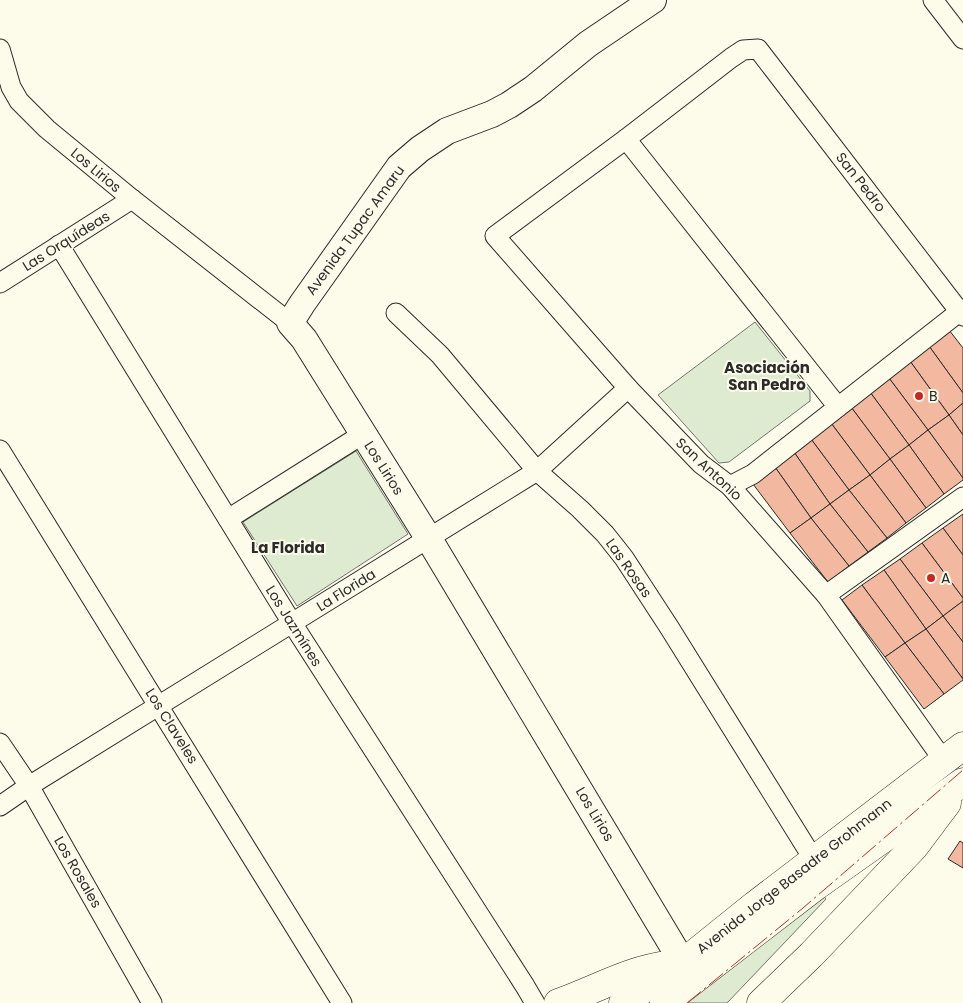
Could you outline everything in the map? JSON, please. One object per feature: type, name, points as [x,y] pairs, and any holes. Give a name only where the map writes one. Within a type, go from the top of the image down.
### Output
[{"type":"highway","name":"Avenida Jorge Basadre Grohmann","points":[[623,1003],[683,963],[814,860],[954,754]]},
{"type":"highway","name":"Avenida Jorge Basadre Grohmann","points":[[664,1003],[816,886],[962,783]]},
{"type":"highway","points":[[761,1003],[811,955],[914,847],[962,783]]},
{"type":"highway","points":[[558,1003],[653,966],[683,963]]},
{"type":"street","name":"Avenida Tupac Amaru","points":[[290,323],[399,167],[447,130],[492,114],[509,105],[533,89],[588,44],[653,0]]},
{"type":"street","points":[[933,0],[963,38]]},
{"type":"street","name":"San Pedro","points":[[626,139],[731,58],[743,50],[758,49],[962,312]]},
{"type":"street","name":"Los Lirios","points":[[0,50],[3,74],[20,101],[47,129],[132,199],[290,323],[304,339],[429,538],[683,963]]},
{"type":"street","points":[[626,139],[838,407]]},
{"type":"street","name":"San Antonio","points":[[626,139],[495,236],[628,388],[701,464],[730,486],[826,595],[954,754]]},
{"type":"street","name":"Las Orquídeas","points":[[0,282],[132,199]]},
{"type":"street","name":"Los Jazmínes","points":[[59,245],[292,623],[515,969],[534,1003]]},
{"type":"street","points":[[730,486],[753,474],[962,312]]},
{"type":"street","name":"Las Rosas","points":[[396,313],[440,355],[537,471],[580,509],[605,534],[624,558],[814,860]]},
{"type":"street","name":"La Florida","points":[[0,806],[29,786],[537,471],[628,388]]},
{"type":"street","points":[[228,519],[363,434]]},
{"type":"street","name":"Los Claveles","points":[[0,450],[342,1003]]},
{"type":"street","points":[[826,595],[963,497]]},
{"type":"street","name":"Los Rosales","points":[[0,743],[29,786],[152,1003]]},
{"type":"green space","points":[[755,322],[810,391],[810,401],[729,462],[719,463],[658,395]]},
{"type":"green space","points":[[356,451],[408,534],[297,606],[243,522]]},
{"type":"green space","points":[[817,888],[826,899],[727,1003],[680,1003]]},
{"type":"building","name":"B","points":[[949,330],[963,348],[963,393],[929,346]]},
{"type":"building","name":"B","points":[[929,346],[963,393],[963,403],[949,415],[910,361]]},
{"type":"building","name":"B","points":[[910,361],[949,415],[928,430],[889,378]]},
{"type":"building","name":"B","points":[[889,378],[928,430],[909,445],[870,392]]},
{"type":"building","name":"B","points":[[870,392],[909,445],[890,459],[851,407]]},
{"type":"building","name":"B","points":[[963,403],[963,435],[949,415]]},
{"type":"building","points":[[851,407],[890,459],[870,475],[831,423]]},
{"type":"building","name":"B","points":[[949,415],[963,435],[963,478],[928,430]]},
{"type":"building","points":[[831,423],[870,475],[849,490],[811,439]]},
{"type":"building","name":"B","points":[[928,430],[963,478],[963,480],[944,494],[909,445]]},
{"type":"building","points":[[811,439],[849,490],[830,504],[794,452]]},
{"type":"building","points":[[909,445],[944,494],[926,508],[890,459]]},
{"type":"building","points":[[794,452],[830,504],[811,518],[775,467]]},
{"type":"building","points":[[890,459],[926,508],[906,523],[870,475]]},
{"type":"building","points":[[775,467],[811,518],[790,533],[753,484]]},
{"type":"building","points":[[870,475],[906,523],[887,538],[849,490]]},
{"type":"building","points":[[849,490],[887,538],[868,552],[830,504]]},
{"type":"building","points":[[830,504],[868,552],[849,566],[811,518]]},
{"type":"building","name":"A","points":[[963,514],[963,555],[943,528]]},
{"type":"building","points":[[811,518],[849,566],[828,582],[790,533]]},
{"type":"building","name":"A","points":[[943,528],[963,555],[963,598],[922,543]]},
{"type":"building","name":"A","points":[[922,543],[963,598],[963,601],[943,616],[900,559]]},
{"type":"building","name":"A","points":[[900,559],[943,616],[926,629],[884,570]]},
{"type":"building","name":"A","points":[[884,570],[926,629],[905,643],[862,585]]},
{"type":"building","points":[[862,585],[905,643],[885,657],[842,600]]},
{"type":"building","name":"A","points":[[963,601],[963,642],[943,616]]},
{"type":"building","name":"A","points":[[943,616],[963,642],[963,679],[926,629]]},
{"type":"building","points":[[926,629],[963,679],[944,694],[905,643]]},
{"type":"building","points":[[905,643],[944,694],[924,709],[885,657]]},
{"type":"building","points":[[960,841],[963,843],[963,868],[948,859]]},
{"type":"power","points":[[687,1003],[803,908],[963,770]]},
{"type":"place","name":"B","points":[[919,396]]},
{"type":"place","name":"A","points":[[931,578]]},
{"type":"district","name":"Asociación San Pedro","points":[[767,376]]},
{"type":"district","name":"La Florida","points":[[288,547]]}]
